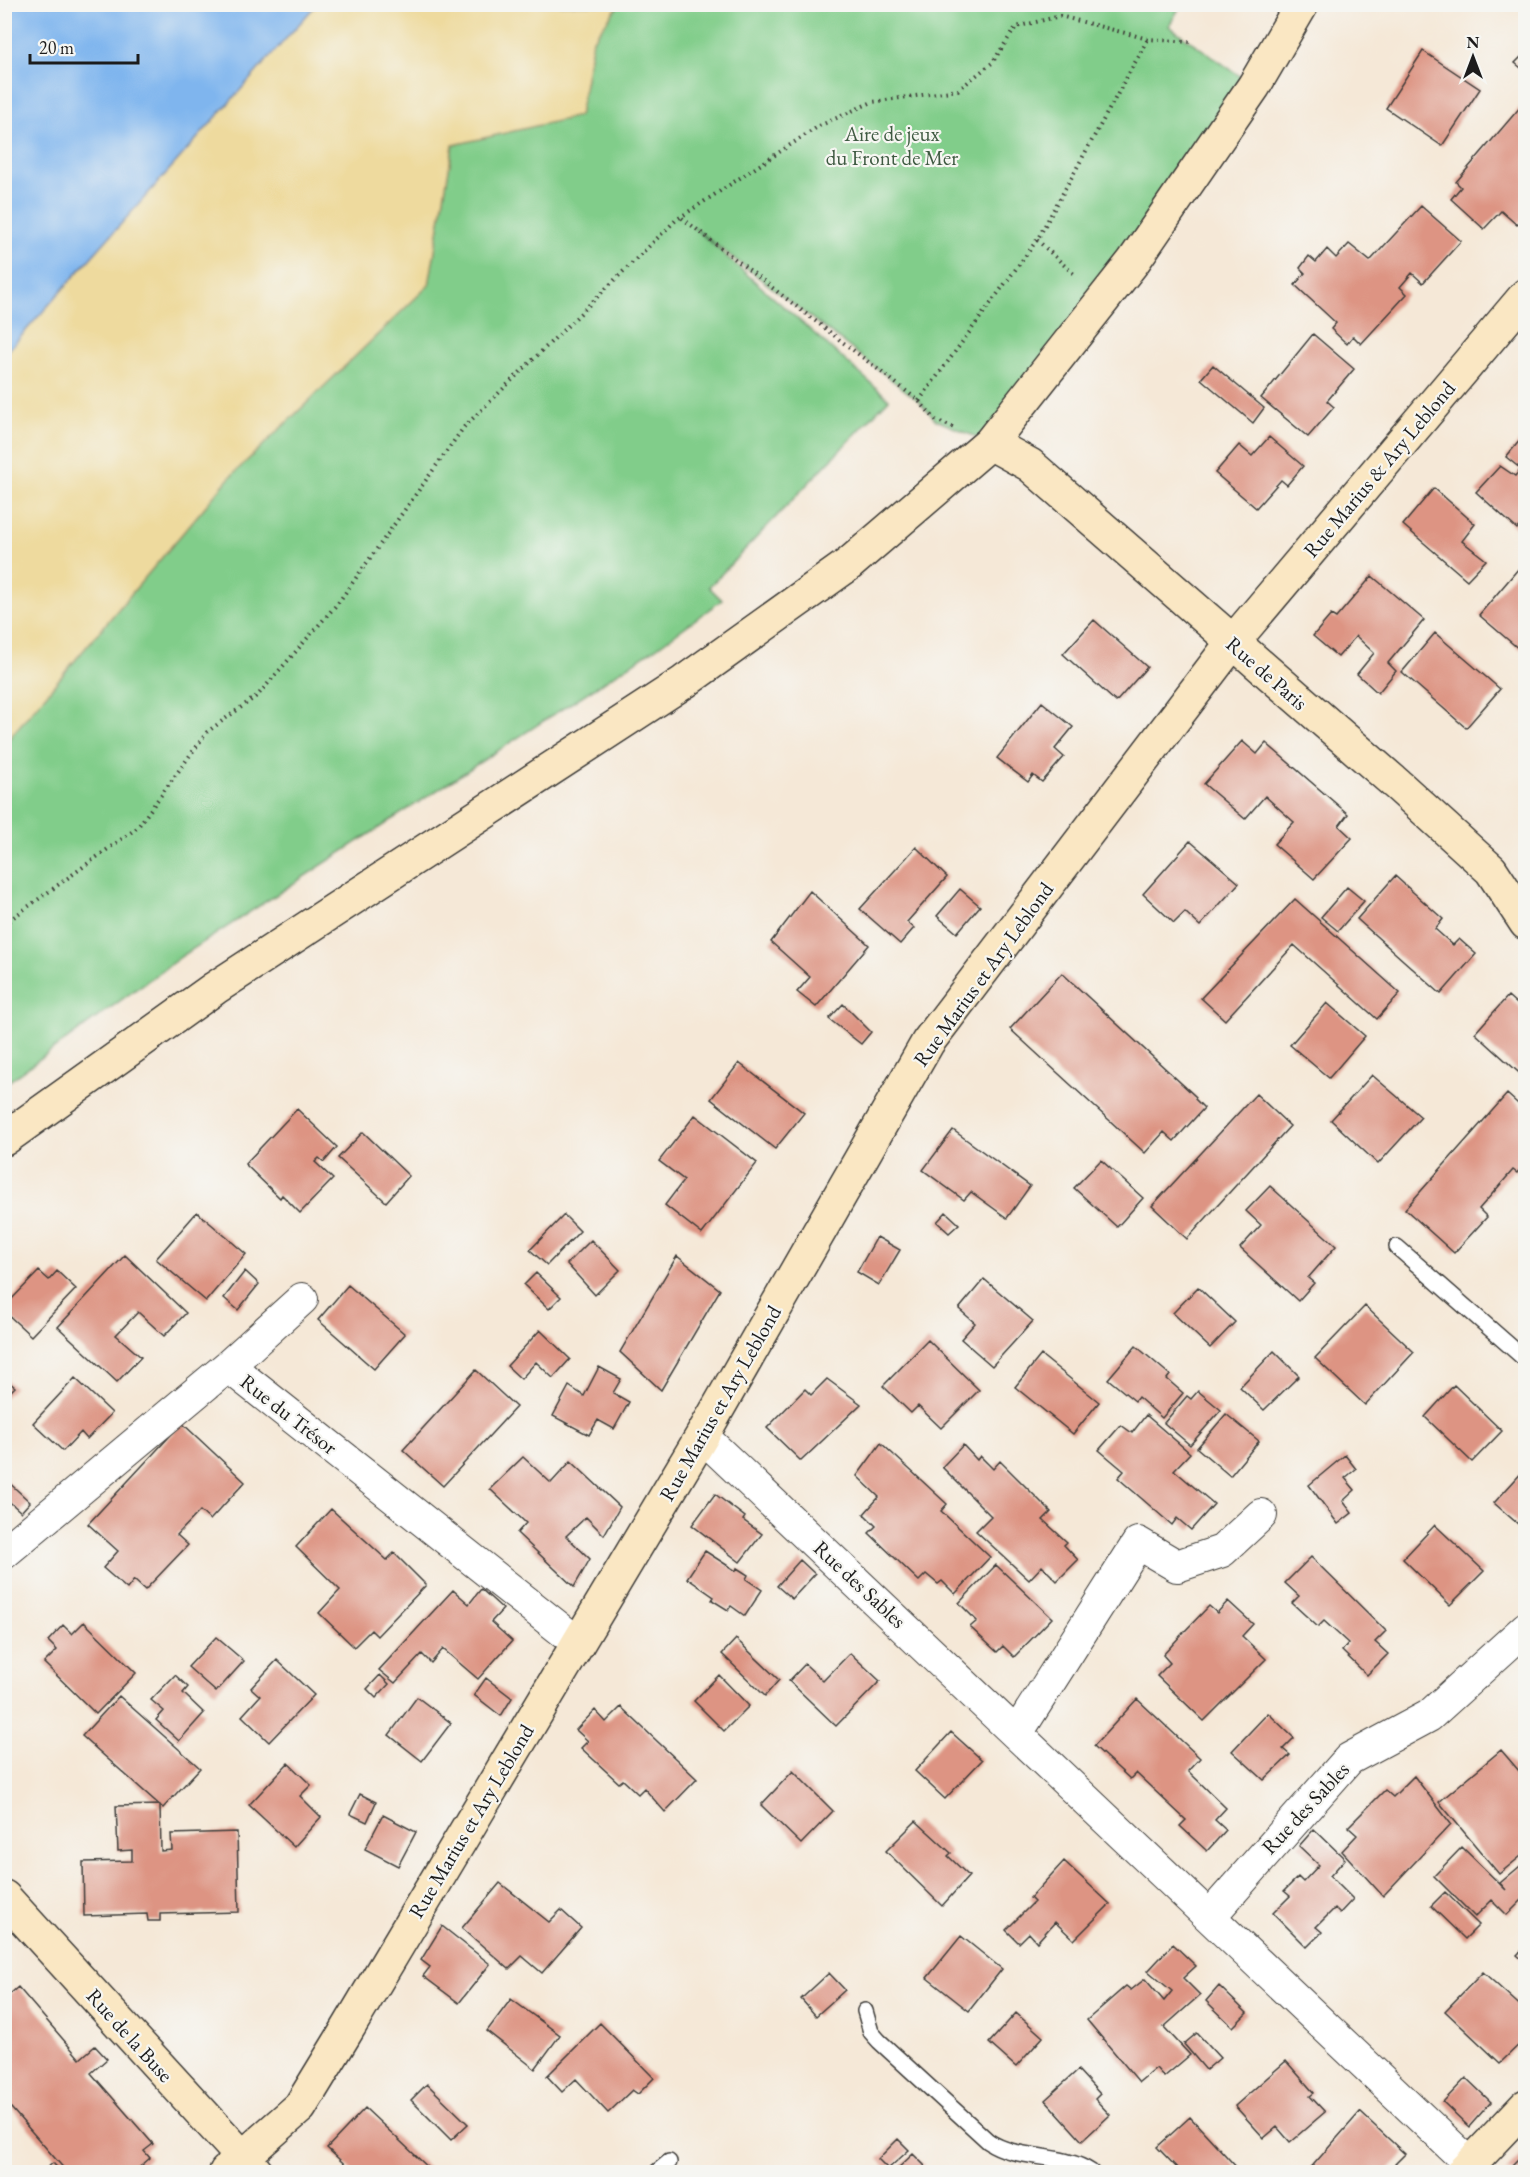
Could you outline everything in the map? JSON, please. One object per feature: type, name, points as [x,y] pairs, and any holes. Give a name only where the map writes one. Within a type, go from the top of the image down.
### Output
[{"type":"street","points":[[4,1139],[215,988],[684,682],[849,564],[990,443],[1133,262],[1254,86],[1302,4]]},
{"type":"street","name":"Rue Marius & Ary Leblond","points":[[1232,643],[1526,295]]},
{"type":"street","name":"Rue de Paris","points":[[990,443],[1030,465],[1401,788],[1491,870],[1526,923]]},
{"type":"street","name":"Rue Marius et Ary Leblond","points":[[241,2168],[300,2107],[702,1436],[928,1042],[1232,643]]},
{"type":"street","points":[[228,1366],[302,1299]]},
{"type":"street","name":"Rue du Trésor","points":[[4,1553],[228,1366],[578,1643]]},
{"type":"street","name":"Rue des Sables","points":[[702,1436],[1210,1915],[1466,2168]]},
{"type":"street","points":[[1017,1733],[1138,1543],[1177,1566],[1222,1551],[1261,1515]]},
{"type":"street","name":"Rue des Sables","points":[[1210,1915],[1349,1759],[1429,1716],[1525,1614]]},
{"type":"street","name":"Rue de la Buse","points":[[4,1896],[241,2168]]},
{"type":"street","points":[[1466,2168],[1526,2106]]},
{"type":"lane","points":[[1397,1247],[1526,1360]]},
{"type":"lane","points":[[865,2011],[871,2032],[879,2041],[988,2141],[1005,2149],[1077,2166],[1090,2172]]},
{"type":"lane","points":[[657,2172],[669,2162]]},
{"type":"path","points":[[4,924],[137,828],[207,732],[258,695],[338,603],[464,426],[676,220],[819,126],[872,102],[958,90],[992,63],[1016,27],[1060,16],[1148,39],[1191,42]]},
{"type":"path","points":[[919,401],[1037,240],[1148,39]]},
{"type":"path","points":[[682,219],[919,401],[936,420]]},
{"type":"path","points":[[1037,240],[1103,300]]},
{"type":"green space","name":"Aire de jeux du Front de Mer","points":[[619,5],[1181,5],[1169,26],[1254,86],[990,443],[936,420],[919,401],[693,227],[889,399],[709,587],[722,600],[656,648],[182,956],[5,1084],[5,743],[230,477],[429,285],[453,145],[579,116],[593,39]]},
{"type":"sand","points":[[316,5],[619,5],[593,39],[579,116],[453,145],[429,285],[230,477],[5,743],[5,354]]},
{"type":"water","points":[[4,5],[316,5],[5,354]]},
{"type":"building","points":[[1423,51],[1480,89],[1442,146],[1386,108]]},
{"type":"building","points":[[1526,52],[1526,72],[1515,63]]},
{"type":"building","points":[[1522,105],[1526,109],[1526,216],[1517,225],[1501,211],[1484,229],[1451,199],[1461,187],[1456,182]]},
{"type":"building","points":[[1421,206],[1461,241],[1423,283],[1412,273],[1400,287],[1407,294],[1361,344],[1353,336],[1347,344],[1331,329],[1336,323],[1295,285],[1305,273],[1300,268],[1309,256],[1316,262],[1327,249],[1336,258],[1349,244],[1370,261]]},
{"type":"building","points":[[1313,334],[1354,369],[1327,401],[1334,407],[1308,437],[1261,398]]},
{"type":"building","points":[[1213,365],[1264,408],[1253,423],[1201,379]]},
{"type":"building","points":[[1526,433],[1526,518],[1517,529],[1476,492],[1500,466],[1515,476],[1521,469],[1506,457]]},
{"type":"building","points":[[1269,437],[1303,466],[1287,485],[1281,480],[1256,508],[1215,473],[1239,445],[1252,456]]},
{"type":"building","points":[[1434,488],[1475,524],[1462,541],[1486,560],[1467,580],[1403,525]]},
{"type":"building","points":[[1519,568],[1526,573],[1526,643],[1520,650],[1479,615]]},
{"type":"building","points":[[1372,576],[1424,620],[1388,663],[1396,671],[1378,693],[1357,674],[1374,653],[1356,636],[1338,657],[1313,636],[1331,615],[1336,618]]},
{"type":"building","points":[[1094,620],[1147,667],[1116,702],[1063,654]]},
{"type":"building","points":[[1435,633],[1500,689],[1466,728],[1402,672]]},
{"type":"building","points":[[1042,702],[1073,727],[1055,749],[1064,757],[1042,782],[1033,775],[1028,782],[997,758]]},
{"type":"building","points":[[1242,741],[1257,754],[1266,743],[1348,814],[1339,826],[1352,838],[1314,879],[1274,844],[1294,822],[1265,796],[1245,819],[1204,784]]},
{"type":"building","points":[[1190,841],[1239,883],[1200,926],[1185,912],[1174,923],[1143,894]]},
{"type":"building","points":[[916,847],[947,877],[907,922],[914,928],[900,944],[860,909]]},
{"type":"building","points":[[1395,876],[1443,919],[1435,929],[1453,945],[1459,939],[1476,954],[1441,994],[1357,919]]},
{"type":"building","points":[[1347,887],[1364,901],[1338,931],[1321,917]]},
{"type":"building","points":[[960,889],[980,906],[957,933],[937,916]]},
{"type":"building","points":[[810,891],[869,945],[816,1007],[797,992],[810,977],[771,942]]},
{"type":"building","points":[[1295,899],[1400,993],[1377,1019],[1294,945],[1225,1020],[1201,998]]},
{"type":"building","points":[[1062,973],[1196,1097],[1195,1099],[1204,1108],[1174,1141],[1164,1132],[1145,1153],[1010,1029]]},
{"type":"building","points":[[1508,996],[1526,1012],[1526,1079],[1475,1033]]},
{"type":"building","points":[[1327,1003],[1365,1036],[1329,1078],[1290,1045]]},
{"type":"building","points":[[843,1004],[871,1032],[861,1044],[829,1019]]},
{"type":"building","points":[[739,1063],[804,1113],[775,1149],[711,1099]]},
{"type":"building","points":[[1372,1075],[1421,1117],[1378,1164],[1331,1120]]},
{"type":"building","points":[[1256,1094],[1290,1126],[1187,1239],[1152,1206]]},
{"type":"building","points":[[1507,1094],[1526,1111],[1526,1162],[1517,1173],[1513,1170],[1479,1209],[1487,1217],[1454,1253],[1405,1209]]},
{"type":"building","points":[[297,1109],[337,1147],[324,1162],[319,1158],[315,1162],[333,1179],[300,1213],[282,1195],[280,1198],[245,1164]]},
{"type":"building","points":[[695,1115],[757,1163],[702,1234],[665,1205],[684,1180],[659,1161]]},
{"type":"building","points":[[953,1130],[1030,1186],[1007,1218],[971,1192],[964,1200],[923,1170]]},
{"type":"building","points":[[363,1132],[409,1176],[386,1202],[338,1158]]},
{"type":"building","points":[[1101,1160],[1143,1198],[1117,1227],[1074,1188]]},
{"type":"building","points":[[1270,1186],[1336,1246],[1308,1278],[1314,1283],[1298,1301],[1240,1248],[1261,1225],[1246,1211]]},
{"type":"building","points":[[197,1212],[246,1254],[206,1301],[156,1259]]},
{"type":"building","points":[[946,1212],[959,1224],[949,1233],[937,1222]]},
{"type":"building","points":[[564,1215],[580,1231],[547,1265],[530,1250]]},
{"type":"building","points":[[877,1237],[900,1250],[879,1285],[857,1272]]},
{"type":"building","points":[[591,1240],[620,1270],[595,1295],[567,1264]]},
{"type":"building","points":[[125,1255],[186,1313],[164,1336],[138,1312],[116,1335],[141,1357],[117,1382],[58,1327]]},
{"type":"building","points":[[677,1256],[720,1290],[661,1390],[620,1352]]},
{"type":"building","points":[[39,1271],[49,1280],[57,1271],[76,1289],[31,1336],[4,1311],[4,1307]]},
{"type":"building","points":[[245,1271],[259,1284],[238,1310],[224,1298]]},
{"type":"building","points":[[536,1273],[561,1297],[549,1309],[524,1285]]},
{"type":"building","points":[[984,1279],[1033,1321],[992,1366],[961,1339],[975,1323],[959,1309]]},
{"type":"building","points":[[348,1285],[405,1334],[374,1369],[318,1320]]},
{"type":"building","points":[[1198,1287],[1235,1322],[1210,1348],[1173,1313]]},
{"type":"building","points":[[1365,1306],[1414,1352],[1365,1405],[1315,1358]]},
{"type":"building","points":[[540,1330],[570,1359],[553,1378],[536,1362],[521,1379],[507,1366]]},
{"type":"building","points":[[928,1340],[979,1390],[941,1428],[918,1406],[911,1413],[883,1386]]},
{"type":"building","points":[[1136,1346],[1170,1375],[1167,1379],[1183,1393],[1162,1418],[1138,1397],[1135,1401],[1108,1379]]},
{"type":"building","points":[[1274,1351],[1299,1376],[1264,1410],[1240,1387]]},
{"type":"building","points":[[1041,1355],[1099,1402],[1073,1434],[1015,1387]]},
{"type":"building","points":[[599,1367],[621,1379],[613,1393],[629,1402],[614,1429],[598,1420],[589,1435],[553,1416],[569,1386],[584,1396]]},
{"type":"building","points":[[476,1370],[516,1407],[443,1486],[403,1450]]},
{"type":"building","points":[[4,1378],[15,1387],[4,1398]]},
{"type":"building","points":[[75,1378],[112,1413],[87,1439],[81,1432],[63,1451],[33,1423]]},
{"type":"building","points":[[827,1379],[861,1404],[801,1461],[767,1428],[805,1389],[811,1395]]},
{"type":"building","points":[[1454,1385],[1502,1431],[1472,1462],[1425,1417]]},
{"type":"building","points":[[1198,1391],[1221,1410],[1190,1445],[1164,1423],[1187,1396],[1191,1399]]},
{"type":"building","points":[[1226,1414],[1259,1441],[1230,1476],[1197,1448]]},
{"type":"building","points":[[1146,1415],[1190,1453],[1174,1470],[1214,1504],[1191,1530],[1177,1518],[1172,1525],[1118,1478],[1124,1471],[1099,1450],[1121,1425],[1132,1433]]},
{"type":"building","points":[[182,1423],[245,1482],[210,1520],[200,1511],[177,1535],[188,1545],[145,1590],[134,1580],[127,1589],[103,1568],[118,1551],[88,1524]]},
{"type":"building","points":[[881,1443],[947,1504],[941,1511],[990,1557],[955,1594],[942,1581],[938,1584],[926,1574],[919,1581],[869,1533],[876,1526],[864,1514],[879,1497],[857,1476]]},
{"type":"building","points":[[963,1445],[977,1460],[980,1456],[993,1469],[1000,1461],[1051,1512],[1043,1520],[1067,1542],[1064,1545],[1078,1560],[1057,1581],[1042,1566],[1029,1580],[976,1531],[991,1516],[942,1467]]},
{"type":"building","points":[[1345,1455],[1356,1469],[1345,1478],[1355,1490],[1343,1501],[1352,1513],[1338,1524],[1309,1485]]},
{"type":"building","points":[[523,1457],[551,1483],[571,1461],[620,1507],[604,1535],[586,1517],[566,1536],[590,1559],[574,1587],[517,1533],[526,1523],[490,1489]]},
{"type":"building","points":[[1526,1468],[1526,1531],[1494,1503]]},
{"type":"building","points":[[4,1478],[30,1502],[21,1512],[4,1497]]},
{"type":"building","points":[[715,1494],[745,1517],[743,1520],[762,1534],[740,1562],[692,1525]]},
{"type":"building","points":[[331,1509],[387,1560],[394,1553],[426,1585],[377,1636],[371,1630],[354,1647],[319,1613],[340,1590],[296,1547]]},
{"type":"building","points":[[1435,1525],[1484,1571],[1450,1605],[1403,1559]]},
{"type":"building","points":[[705,1551],[736,1571],[737,1568],[748,1575],[746,1579],[762,1590],[745,1616],[731,1606],[728,1610],[712,1600],[714,1597],[687,1578]]},
{"type":"building","points":[[1311,1557],[1386,1631],[1375,1642],[1388,1654],[1367,1675],[1342,1651],[1348,1643],[1324,1621],[1318,1627],[1292,1603],[1299,1596],[1285,1583]]},
{"type":"building","points":[[800,1560],[815,1574],[792,1599],[777,1586]]},
{"type":"building","points":[[996,1565],[1052,1618],[1014,1657],[1003,1646],[997,1652],[970,1627],[977,1621],[959,1603]]},
{"type":"building","points":[[481,1589],[503,1609],[491,1622],[512,1641],[478,1679],[443,1649],[431,1663],[422,1654],[395,1683],[379,1670],[453,1590],[469,1604]]},
{"type":"building","points":[[1228,1601],[1253,1624],[1242,1636],[1266,1659],[1204,1721],[1157,1676],[1170,1663],[1163,1655],[1183,1633],[1209,1606],[1217,1613]]},
{"type":"building","points":[[84,1622],[136,1673],[96,1714],[44,1663],[57,1650],[48,1641],[63,1625],[72,1634]]},
{"type":"building","points":[[216,1637],[244,1661],[216,1692],[188,1667]]},
{"type":"building","points":[[736,1639],[779,1680],[765,1696],[722,1654]]},
{"type":"building","points":[[850,1653],[880,1681],[836,1726],[789,1681],[805,1664],[823,1681]]},
{"type":"building","points":[[277,1660],[314,1695],[269,1742],[242,1716],[260,1696],[251,1688]]},
{"type":"building","points":[[175,1675],[188,1687],[183,1693],[204,1713],[179,1741],[156,1720],[164,1711],[151,1700]]},
{"type":"building","points":[[380,1675],[389,1684],[376,1698],[367,1689]]},
{"type":"building","points":[[719,1675],[749,1706],[724,1731],[694,1701]]},
{"type":"building","points":[[486,1678],[512,1698],[501,1716],[474,1695]]},
{"type":"building","points":[[119,1696],[200,1768],[163,1808],[82,1736]]},
{"type":"building","points":[[417,1697],[451,1723],[422,1761],[389,1735]]},
{"type":"building","points":[[1137,1699],[1200,1758],[1188,1771],[1226,1808],[1215,1820],[1226,1830],[1207,1851],[1180,1826],[1186,1820],[1136,1773],[1130,1779],[1094,1746]]},
{"type":"building","points":[[621,1707],[697,1779],[665,1812],[644,1788],[638,1794],[623,1780],[619,1783],[581,1748],[588,1741],[576,1730],[595,1710],[606,1722]]},
{"type":"building","points":[[1268,1713],[1294,1738],[1283,1749],[1290,1755],[1264,1780],[1232,1751]]},
{"type":"building","points":[[951,1732],[982,1760],[945,1799],[915,1771]]},
{"type":"building","points":[[1501,1750],[1526,1779],[1526,1852],[1499,1874],[1439,1802]]},
{"type":"building","points":[[288,1763],[311,1785],[300,1796],[321,1817],[294,1847],[249,1805]]},
{"type":"building","points":[[793,1771],[833,1811],[801,1844],[761,1805]]},
{"type":"building","points":[[1414,1776],[1451,1824],[1383,1896],[1342,1851],[1357,1835],[1348,1827],[1385,1790],[1393,1797]]},
{"type":"building","points":[[360,1794],[376,1802],[367,1822],[350,1814]]},
{"type":"building","points":[[160,1805],[161,1851],[172,1850],[171,1834],[237,1832],[239,1912],[160,1914],[160,1921],[148,1921],[147,1914],[84,1916],[83,1862],[132,1861],[132,1850],[118,1851],[116,1806]]},
{"type":"building","points":[[383,1815],[416,1832],[398,1866],[365,1849]]},
{"type":"building","points":[[916,1821],[951,1853],[948,1856],[969,1876],[942,1906],[886,1851]]},
{"type":"building","points":[[1314,1829],[1345,1859],[1330,1876],[1353,1899],[1340,1913],[1335,1908],[1316,1927],[1322,1932],[1307,1947],[1273,1913],[1290,1896],[1284,1891],[1298,1877],[1303,1882],[1319,1865],[1299,1846]]},
{"type":"building","points":[[1462,1847],[1506,1890],[1500,1883],[1526,1861],[1526,1896],[1507,1915],[1492,1900],[1475,1917],[1434,1876]]},
{"type":"building","points":[[1064,1861],[1110,1904],[1074,1940],[1055,1922],[1037,1942],[1029,1933],[1019,1943],[1006,1930],[1034,1902],[1030,1898]]},
{"type":"building","points":[[500,1883],[549,1922],[561,1910],[581,1928],[542,1973],[522,1956],[509,1969],[462,1928]]},
{"type":"building","points":[[1445,1892],[1479,1925],[1465,1939],[1431,1906]]},
{"type":"building","points":[[442,1926],[490,1964],[459,2003],[423,1976],[430,1967],[421,1960]]},
{"type":"building","points":[[961,1936],[1002,1969],[969,2011],[927,1978]]},
{"type":"building","points":[[1173,1944],[1196,1966],[1183,1978],[1200,1995],[1164,2027],[1190,2055],[1164,2077],[1156,2068],[1139,2082],[1087,2020],[1126,1986],[1131,1990],[1145,1979],[1164,2001],[1172,1991],[1148,1971]]},
{"type":"building","points":[[1526,1946],[1526,1963],[1517,1955]]},
{"type":"building","points":[[1483,1972],[1526,2011],[1526,2038],[1500,2063],[1445,2011]]},
{"type":"building","points":[[829,1973],[845,1990],[816,2016],[801,1999]]},
{"type":"building","points":[[1219,1986],[1247,2013],[1233,2027],[1206,2001]]},
{"type":"building","points":[[4,1987],[10,1994],[18,1987],[80,2059],[95,2046],[107,2059],[91,2073],[153,2144],[144,2151],[150,2158],[134,2172],[67,2172],[4,2100]]},
{"type":"building","points":[[511,1999],[560,2035],[535,2069],[487,2031]]},
{"type":"building","points":[[1016,2013],[1043,2037],[1016,2067],[989,2043]]},
{"type":"building","points":[[600,2023],[654,2078],[638,2094],[632,2090],[608,2113],[576,2079],[562,2092],[547,2076]]},
{"type":"building","points":[[1197,2033],[1220,2058],[1206,2070],[1184,2044]]},
{"type":"building","points":[[1286,2061],[1314,2093],[1310,2096],[1325,2112],[1290,2142],[1277,2127],[1264,2138],[1235,2106]]},
{"type":"building","points":[[1078,2070],[1100,2094],[1095,2099],[1110,2115],[1082,2141],[1045,2100]]},
{"type":"building","points":[[1466,2078],[1491,2102],[1469,2127],[1443,2102]]},
{"type":"building","points":[[427,2084],[468,2124],[451,2140],[411,2100]]},
{"type":"building","points":[[365,2108],[433,2172],[353,2172],[327,2148]]},
{"type":"building","points":[[1360,2112],[1405,2154],[1387,2172],[1307,2172]]},
{"type":"building","points":[[1190,2117],[1239,2172],[1181,2172],[1157,2147]]},
{"type":"building","points":[[898,2139],[909,2150],[888,2169],[878,2159]]},
{"type":"building","points":[[913,2154],[925,2166],[918,2172],[894,2172]]},
{"type":"building","points":[[1521,2156],[1526,2161],[1526,2172],[1505,2172]]},
{"type":"building","points":[[53,2163],[61,2172],[42,2172]]}]
